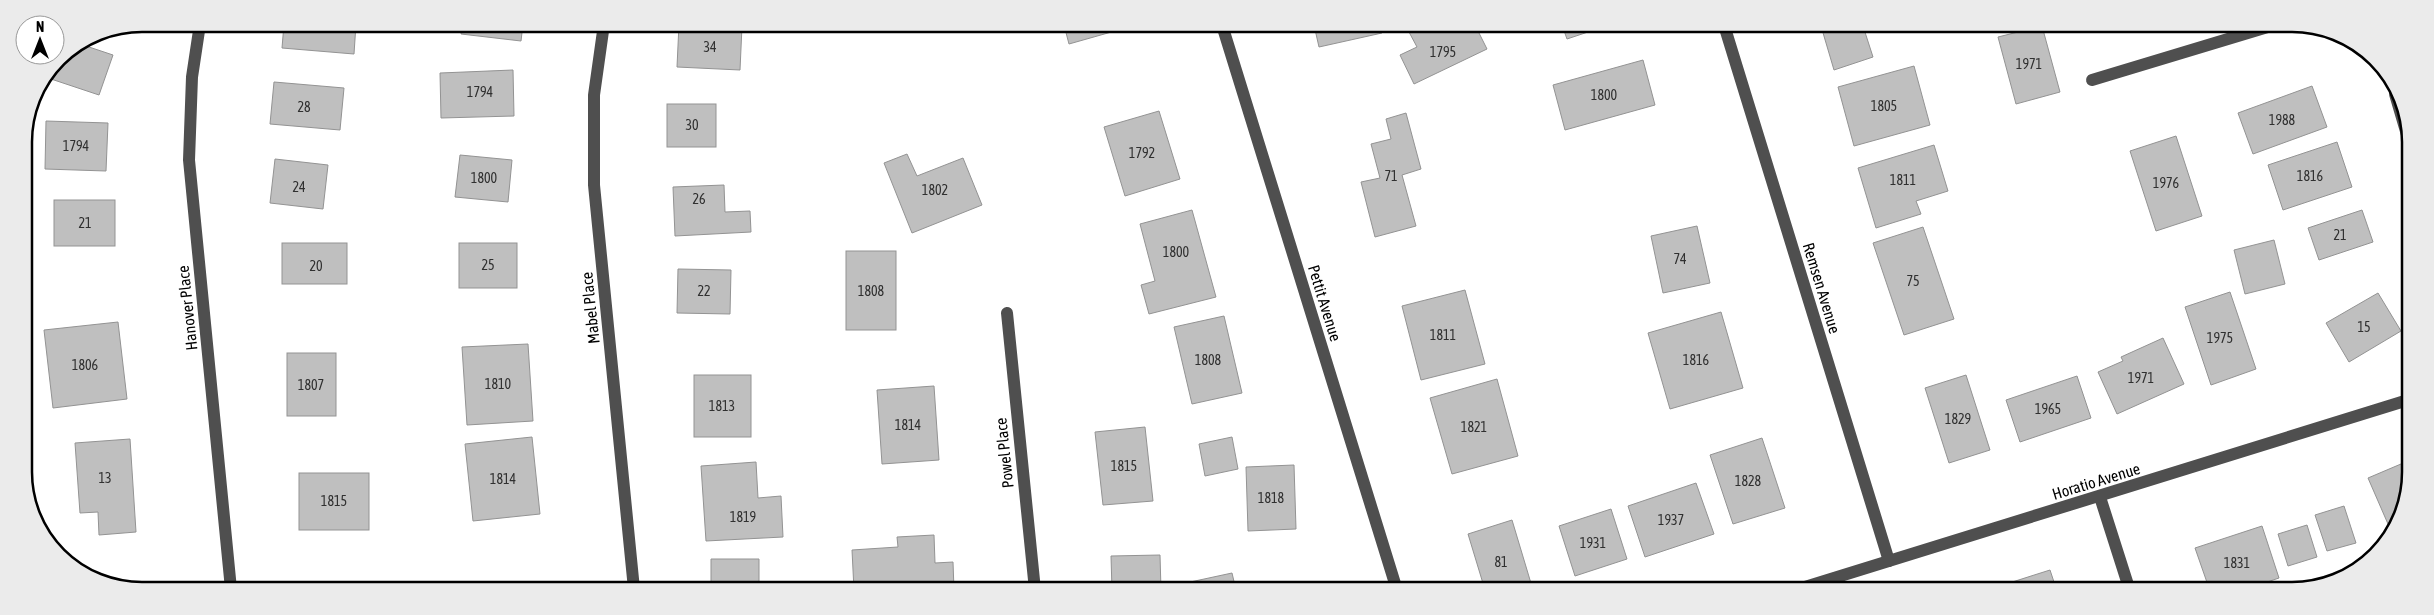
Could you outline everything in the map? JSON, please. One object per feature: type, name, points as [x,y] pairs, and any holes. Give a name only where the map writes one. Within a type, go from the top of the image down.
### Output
[{"type":"street","name":"Hanover Place","points":[[199,32],[192,77],[189,160],[230,582]]},
{"type":"street","name":"Mabel Place","points":[[603,32],[594,95],[594,185],[633,582]]},
{"type":"street","name":"Pettit Avenue","points":[[1224,32],[1395,582]]},
{"type":"street","name":"Remsen Avenue","points":[[1726,32],[1889,561]]},
{"type":"street","points":[[2092,80],[2250,32]]},
{"type":"street","name":"Powel Place","points":[[1007,313],[1034,582]]},
{"type":"street","name":"Horatio Avenue","points":[[1819,582],[2100,497],[2402,402]]},
{"type":"street","points":[[2100,497],[2127,582]]},
{"type":"building","points":[[283,32],[355,32],[354,54],[282,48]]},
{"type":"building","points":[[461,32],[522,32],[521,41],[461,34]]},
{"type":"building","points":[[679,32],[742,32],[740,70],[677,67]]},
{"type":"building","points":[[1066,32],[1111,32],[1069,44]]},
{"type":"building","points":[[1316,32],[1382,32],[1382,33],[1319,47]]},
{"type":"building","points":[[1409,32],[1478,32],[1487,49],[1414,84],[1400,55],[1417,47]]},
{"type":"building","points":[[1564,32],[1588,32],[1567,39]]},
{"type":"building","points":[[1823,32],[1865,32],[1873,57],[1834,70]]},
{"type":"building","points":[[2018,32],[2044,32],[2060,92],[2016,104],[1998,37]]},
{"type":"building","points":[[88,47],[113,55],[99,95],[53,80],[70,60]]},
{"type":"building","points":[[1643,60],[1655,105],[1565,130],[1553,85]]},
{"type":"building","points":[[1914,66],[1930,125],[1854,146],[1838,87]]},
{"type":"building","points":[[513,70],[514,116],[441,118],[440,73]]},
{"type":"building","points":[[274,82],[344,88],[340,130],[270,124]]},
{"type":"building","points":[[2312,86],[2327,127],[2253,154],[2238,113]]},
{"type":"building","points":[[667,104],[716,104],[716,147],[667,147]]},
{"type":"building","points":[[1159,111],[1180,179],[1125,196],[1104,127]]},
{"type":"building","points":[[1406,113],[1421,169],[1402,175],[1416,226],[1375,237],[1361,182],[1380,178],[1371,144],[1391,139],[1386,119]]},
{"type":"building","points":[[46,121],[108,123],[106,171],[45,169]]},
{"type":"building","points":[[2176,136],[2202,216],[2156,231],[2130,151]]},
{"type":"building","points":[[2337,142],[2352,187],[2283,210],[2268,165]]},
{"type":"building","points":[[1934,145],[1948,191],[1916,201],[1921,214],[1876,228],[1858,168]]},
{"type":"building","points":[[907,154],[917,176],[963,158],[982,205],[912,233],[884,163]]},
{"type":"building","points":[[460,155],[512,160],[508,202],[455,197]]},
{"type":"building","points":[[275,159],[328,165],[323,209],[270,203]]},
{"type":"building","points":[[724,185],[725,212],[750,211],[751,232],[675,236],[673,187]]},
{"type":"building","points":[[54,200],[115,200],[115,246],[54,246]]},
{"type":"building","points":[[1192,210],[1216,297],[1149,314],[1141,285],[1155,281],[1140,224]]},
{"type":"building","points":[[2362,210],[2373,242],[2319,260],[2308,228]]},
{"type":"building","points":[[1697,226],[1710,283],[1663,293],[1651,236]]},
{"type":"building","points":[[1923,227],[1954,319],[1904,335],[1873,243]]},
{"type":"building","points":[[2274,240],[2285,284],[2245,294],[2234,250]]},
{"type":"building","points":[[282,243],[347,243],[347,284],[282,284]]},
{"type":"building","points":[[459,243],[517,243],[517,288],[459,288]]},
{"type":"building","points":[[846,251],[896,251],[896,330],[846,330]]},
{"type":"building","points":[[678,269],[731,270],[730,314],[677,313]]},
{"type":"building","points":[[1465,290],[1485,364],[1421,380],[1402,306]]},
{"type":"building","points":[[2230,292],[2256,369],[2211,385],[2185,307]]},
{"type":"building","points":[[2378,293],[2401,331],[2349,362],[2326,323]]},
{"type":"building","points":[[1721,312],[1743,388],[1670,409],[1648,333]]},
{"type":"building","points":[[1224,316],[1242,393],[1192,404],[1174,327]]},
{"type":"building","points":[[118,322],[127,399],[53,408],[44,330]]},
{"type":"building","points":[[2163,338],[2184,384],[2117,414],[2098,372],[2123,361],[2121,357]]},
{"type":"building","points":[[528,344],[533,421],[467,425],[462,347]]},
{"type":"building","points":[[287,353],[336,353],[336,416],[287,416]]},
{"type":"building","points":[[694,375],[751,375],[751,437],[694,437]]},
{"type":"building","points":[[1966,375],[1990,450],[1949,463],[1925,388]]},
{"type":"building","points":[[2077,376],[2091,418],[2020,442],[2006,400]]},
{"type":"building","points":[[1497,379],[1518,456],[1452,474],[1430,398]]},
{"type":"building","points":[[934,386],[939,460],[882,464],[877,390]]},
{"type":"building","points":[[1145,427],[1153,501],[1103,505],[1095,432]]},
{"type":"building","points":[[532,437],[540,514],[473,521],[465,444]]},
{"type":"building","points":[[1232,437],[1238,469],[1205,476],[1199,444]]},
{"type":"building","points":[[1762,438],[1785,508],[1733,524],[1710,455]]},
{"type":"building","points":[[130,439],[136,532],[99,535],[98,512],[80,513],[75,443]]},
{"type":"building","points":[[756,462],[758,498],[781,496],[783,537],[706,541],[701,466]]},
{"type":"building","points":[[2402,464],[2398,501],[2389,524],[2388,524],[2368,478]]},
{"type":"building","points":[[1294,465],[1296,529],[1248,531],[1246,467]]},
{"type":"building","points":[[299,473],[369,473],[369,530],[299,530]]},
{"type":"building","points":[[1696,483],[1714,534],[1645,557],[1628,506]]},
{"type":"building","points":[[2344,506],[2356,543],[2327,551],[2315,515]]},
{"type":"building","points":[[1611,509],[1627,559],[1575,576],[1559,526]]},
{"type":"building","points":[[1512,520],[1531,582],[1483,582],[1468,534]]},
{"type":"building","points":[[2307,525],[2317,557],[2288,566],[2278,534]]},
{"type":"building","points":[[2262,526],[2279,578],[2267,582],[2207,582],[2195,548]]},
{"type":"building","points":[[934,535],[935,563],[953,562],[954,582],[854,582],[852,550],[898,547],[897,537]]},
{"type":"building","points":[[1160,555],[1161,582],[1112,582],[1111,556]]},
{"type":"building","points":[[711,559],[759,559],[759,582],[711,582]]},
{"type":"building","points":[[2050,570],[2054,582],[2012,582]]},
{"type":"building","points":[[1232,573],[1234,582],[1190,582]]}]
